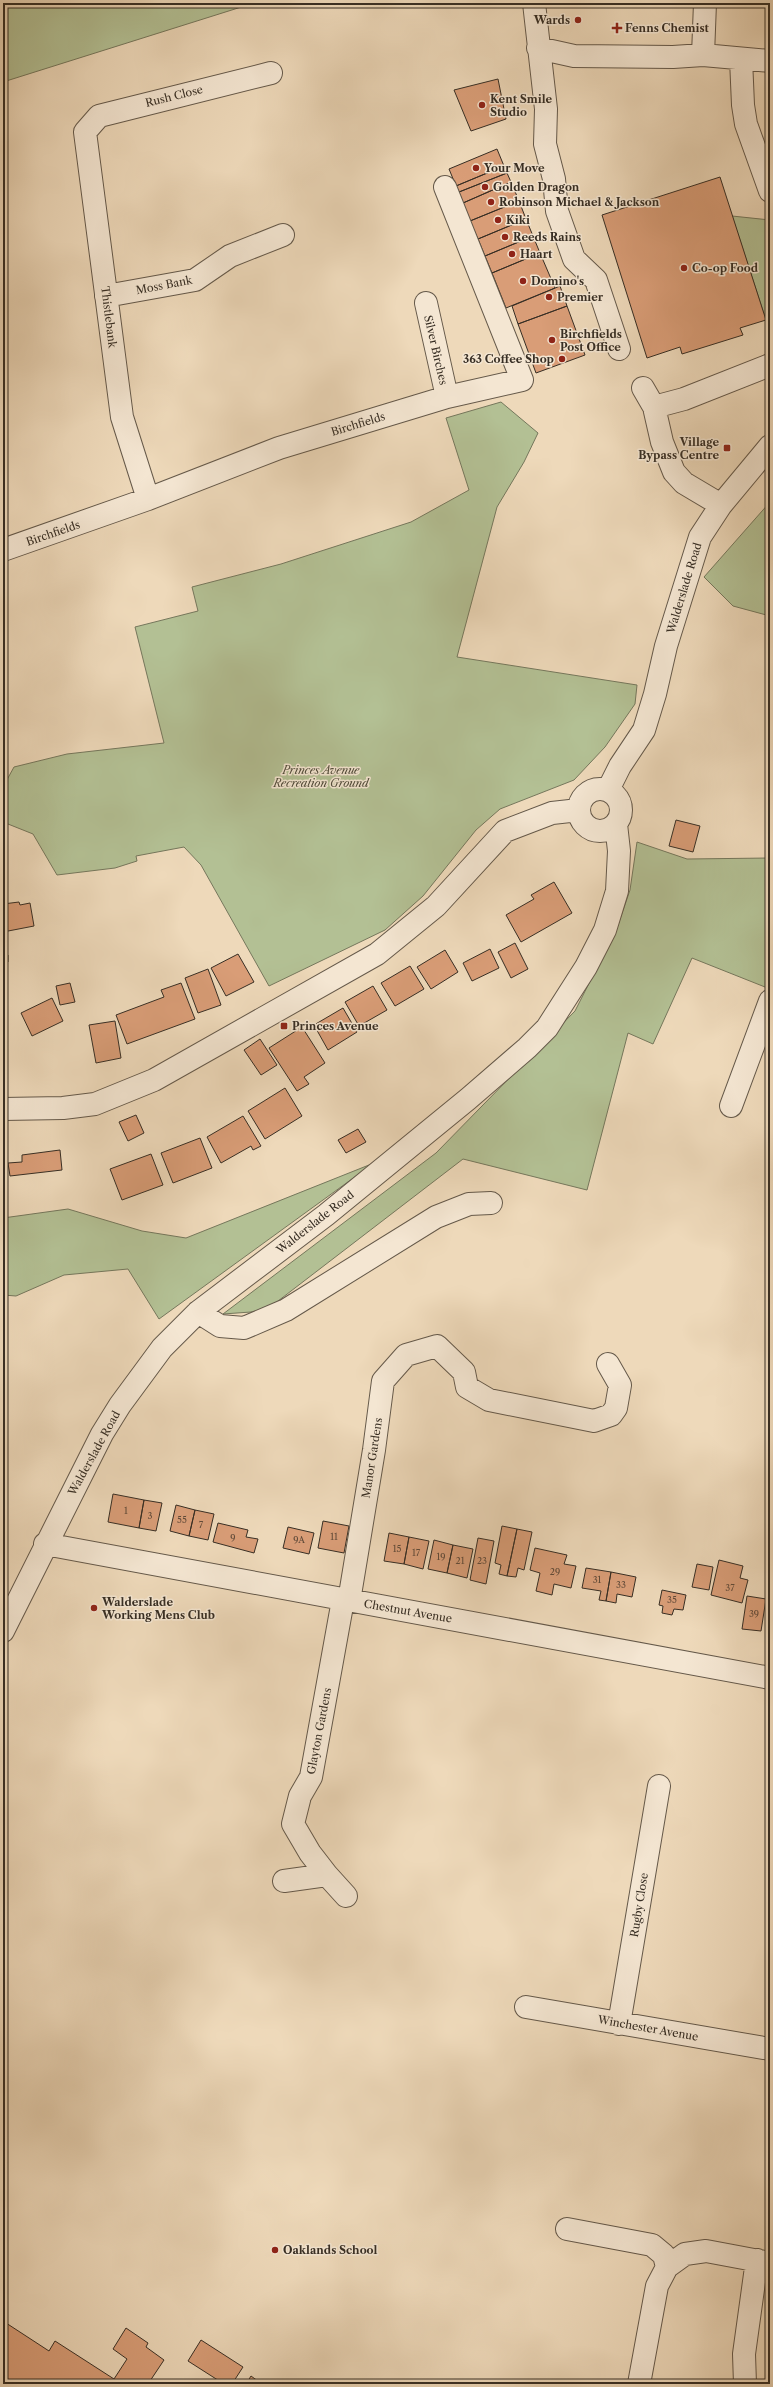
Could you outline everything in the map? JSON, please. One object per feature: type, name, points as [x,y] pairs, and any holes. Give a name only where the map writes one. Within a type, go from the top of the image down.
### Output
[{"type":"street","points":[[534,3],[546,109],[545,144],[554,179],[557,211],[574,259],[596,280],[619,349]]},
{"type":"street","points":[[702,55],[706,3]]},
{"type":"street","points":[[538,48],[574,56],[673,58],[702,55],[770,61]]},
{"type":"street","points":[[741,59],[743,105],[746,124],[770,191]]},
{"type":"street","name":"Rush Close","points":[[85,132],[99,116],[271,73]]},
{"type":"street","name":"Thistlebank","points":[[85,132],[122,417],[148,499]]},
{"type":"street","name":"Birchfields","points":[[3,550],[148,499],[279,448],[447,397],[522,380],[445,187]]},
{"type":"street","name":"Moss Bank","points":[[106,296],[195,280],[230,256],[283,234]]},
{"type":"street","name":"Silver Birches","points":[[426,303],[447,397]]},
{"type":"street","points":[[654,407],[684,399],[770,365]]},
{"type":"street","points":[[643,388],[654,407],[662,442],[674,472],[684,483],[721,505]]},
{"type":"street","name":"Walderslade Road","points":[[608,790],[620,766],[644,730],[655,694],[666,646],[700,537],[721,505],[770,446]]},
{"type":"street","points":[[594,789],[608,790],[614,793],[621,805],[620,819],[616,824],[610,828],[596,831],[584,823],[579,810],[583,797],[594,789]]},
{"type":"street","points":[[3,1109],[63,1108],[95,1104],[154,1080],[377,954],[436,906],[505,831],[552,813],[579,810]]},
{"type":"street","name":"Walderslade Road","points":[[3,1631],[88,1460],[120,1405],[162,1348],[198,1312],[326,1215],[527,1048],[546,1028],[586,967],[605,930],[617,891],[619,851],[616,824]]},
{"type":"street","points":[[731,1106],[770,1001]]},
{"type":"street","points":[[198,1312],[220,1326],[244,1328],[286,1310],[436,1217],[470,1204],[491,1203]]},
{"type":"street","name":"Manor Gardens","points":[[346,1600],[383,1381],[406,1355],[437,1346],[464,1372],[467,1386],[489,1400],[594,1421],[611,1415],[616,1408],[620,1385],[608,1364]]},
{"type":"street","name":"Chestnut Avenue","points":[[45,1544],[770,1678]]},
{"type":"street","name":"Glayton Gardens","points":[[346,1600],[311,1777],[300,1796],[293,1824],[310,1853],[346,1896]]},
{"type":"street","name":"Rugby Close","points":[[619,2024],[659,1786]]},
{"type":"street","points":[[284,1881],[327,1875]]},
{"type":"street","name":"Winchester Avenue","points":[[526,2007],[770,2049]]},
{"type":"street","points":[[567,2229],[652,2245],[664,2255],[667,2268]]},
{"type":"street","points":[[639,2384],[657,2286],[667,2268],[685,2254],[706,2251],[763,2262],[744,2354],[745,2384]]},
{"type":"green space","points":[[3,3],[254,3],[3,82]]},
{"type":"green space","points":[[732,216],[770,220],[770,333],[766,320]]},
{"type":"green space","name":"Princes Avenue Recreation Ground","points":[[501,402],[538,433],[524,462],[497,507],[457,657],[637,685],[635,704],[605,747],[574,780],[500,809],[476,830],[423,896],[385,930],[269,986],[201,865],[184,847],[136,856],[137,861],[115,868],[57,875],[33,834],[3,822],[3,787],[14,767],[67,754],[164,743],[135,627],[198,611],[192,587],[281,564],[411,522],[469,490],[446,418]]},
{"type":"green space","points":[[770,502],[770,616],[733,606],[704,577]]},
{"type":"green space","points":[[637,842],[687,859],[770,858],[770,989],[692,958],[653,1044],[628,1033],[587,1190],[463,1159],[265,1311],[223,1314],[436,1153],[575,1011],[617,928],[630,890]]},
{"type":"green space","points":[[374,1163],[159,1319],[128,1269],[64,1275],[16,1296],[3,1295],[3,1218],[68,1209],[142,1231],[186,1238]]},
{"type":"building","name":"Kent Smile Studio","points":[[498,79],[506,119],[471,131],[454,90]]},
{"type":"building","name":"Your Move","points":[[497,149],[504,166],[456,186],[449,169]]},
{"type":"building","points":[[504,166],[507,173],[459,192],[456,186]]},
{"type":"building","name":"Golden Dragon","points":[[507,173],[511,182],[463,203],[459,192]]},
{"type":"building","name":"Co-op Food","points":[[720,177],[766,320],[740,328],[743,335],[682,354],[680,347],[647,358],[602,215]]},
{"type":"building","name":"Robinson Michael & Jackson","points":[[511,182],[519,201],[470,221],[463,203]]},
{"type":"building","name":"Kiki","points":[[519,201],[526,219],[478,239],[470,221]]},
{"type":"building","name":"Reeds Rains","points":[[526,219],[533,236],[485,256],[478,239]]},
{"type":"building","name":"Haart","points":[[533,236],[540,253],[492,273],[485,256]]},
{"type":"building","name":"Domino's","points":[[540,253],[555,288],[506,308],[492,273]]},
{"type":"building","name":"Premier","points":[[560,286],[567,306],[518,324],[512,306]]},
{"type":"building","name":"Birchfields Post Office","points":[[567,306],[585,355],[536,373],[518,324]]},
{"type":"building","points":[[676,820],[700,826],[693,852],[669,846]]},
{"type":"building","points":[[554,882],[572,913],[521,942],[506,915],[534,899],[531,895]]},
{"type":"building","points":[[19,902],[20,905],[30,903],[34,926],[3,932],[3,904]]},
{"type":"building","points":[[515,943],[528,969],[511,978],[498,952]]},
{"type":"building","points":[[490,949],[499,968],[472,981],[463,963]]},
{"type":"building","points":[[445,950],[458,972],[431,989],[417,967]]},
{"type":"building","points":[[238,954],[254,982],[226,996],[211,968]]},
{"type":"building","points":[[3,955],[8,955],[8,962],[3,963]]},
{"type":"building","points":[[410,966],[424,989],[395,1006],[381,983]]},
{"type":"building","points":[[208,969],[221,1005],[198,1013],[185,978]]},
{"type":"building","points":[[70,983],[75,1002],[60,1005],[56,986]]},
{"type":"building","points":[[181,983],[195,1019],[127,1044],[116,1015],[164,997],[161,990]]},
{"type":"building","points":[[373,986],[387,1010],[359,1026],[345,1002]]},
{"type":"building","points":[[52,998],[63,1021],[32,1036],[21,1013]]},
{"type":"building","points":[[343,1008],[357,1032],[328,1050],[314,1025]]},
{"type":"building","points":[[115,1021],[121,1058],[96,1063],[89,1025]]},
{"type":"building","points":[[302,1027],[325,1063],[304,1077],[309,1084],[297,1091],[269,1048]]},
{"type":"building","points":[[260,1039],[277,1065],[261,1075],[244,1050]]},
{"type":"building","points":[[3,1071],[5,1071],[7,1089],[3,1090]]},
{"type":"building","points":[[285,1088],[302,1116],[265,1139],[248,1111]]},
{"type":"building","points":[[136,1115],[144,1133],[128,1141],[119,1122]]},
{"type":"building","points":[[243,1116],[261,1146],[253,1150],[251,1146],[221,1163],[207,1137]]},
{"type":"building","points":[[358,1129],[366,1142],[346,1153],[338,1140]]},
{"type":"building","points":[[200,1138],[212,1168],[173,1183],[161,1153]]},
{"type":"building","points":[[60,1150],[62,1170],[10,1176],[8,1163],[22,1162],[22,1155]]},
{"type":"building","points":[[151,1154],[163,1185],[122,1200],[110,1169]]},
{"type":"building","points":[[113,1494],[144,1500],[139,1528],[108,1522]]},
{"type":"building","points":[[144,1500],[162,1503],[156,1531],[139,1528]]},
{"type":"building","points":[[176,1505],[195,1510],[189,1536],[170,1531]]},
{"type":"building","points":[[195,1510],[214,1514],[208,1540],[189,1536]]},
{"type":"building","points":[[323,1521],[349,1526],[344,1553],[318,1548]]},
{"type":"building","points":[[218,1523],[248,1530],[246,1537],[258,1539],[254,1553],[213,1542]]},
{"type":"building","points":[[502,1526],[517,1529],[507,1576],[499,1574],[501,1565],[495,1563]]},
{"type":"building","points":[[288,1527],[314,1533],[309,1554],[283,1548]]},
{"type":"building","points":[[517,1529],[532,1532],[524,1570],[518,1568],[516,1577],[507,1576]]},
{"type":"building","points":[[389,1533],[409,1537],[404,1564],[384,1561]]},
{"type":"building","points":[[409,1537],[429,1541],[423,1569],[404,1564]]},
{"type":"building","points":[[478,1538],[494,1541],[486,1584],[470,1580]]},
{"type":"building","points":[[434,1540],[453,1545],[447,1573],[428,1569]]},
{"type":"building","points":[[453,1545],[473,1549],[467,1578],[447,1573]]},
{"type":"building","points":[[535,1548],[567,1555],[564,1564],[576,1566],[571,1588],[554,1584],[552,1595],[536,1591],[540,1573],[530,1570]]},
{"type":"building","points":[[719,1560],[743,1566],[740,1578],[748,1580],[742,1603],[711,1595]]},
{"type":"building","points":[[697,1564],[713,1567],[709,1590],[692,1587]]},
{"type":"building","points":[[586,1568],[611,1572],[606,1601],[599,1600],[601,1591],[582,1588]]},
{"type":"building","points":[[611,1572],[636,1577],[632,1597],[617,1594],[616,1603],[606,1601]]},
{"type":"building","points":[[662,1590],[686,1595],[683,1610],[674,1609],[672,1615],[662,1613],[663,1606],[659,1605]]},
{"type":"building","points":[[747,1596],[766,1599],[761,1631],[742,1629]]},
{"type":"building","points":[[3,2321],[49,2351],[55,2341],[114,2379],[127,2359],[113,2349],[126,2328],[148,2343],[146,2347],[164,2360],[148,2384],[3,2384]]},
{"type":"building","points":[[201,2340],[243,2367],[232,2384],[224,2384],[188,2361]]},
{"type":"building","points":[[251,2376],[262,2384],[246,2384]]},
{"type":"place","name":"Wards","points":[[578,20]]},
{"type":"place","name":"Fenns Chemist","points":[[617,28]]},
{"type":"place","name":"Kent Smile Studio","points":[[482,105]]},
{"type":"place","name":"Your Move","points":[[476,168]]},
{"type":"place","name":"Golden Dragon","points":[[485,187]]},
{"type":"place","name":"Robinson Michael & Jackson","points":[[491,202]]},
{"type":"place","name":"Kiki","points":[[498,220]]},
{"type":"place","name":"Reeds Rains","points":[[505,237]]},
{"type":"place","name":"Haart","points":[[512,254]]},
{"type":"place","name":"Co-op Food","points":[[684,268]]},
{"type":"place","name":"Domino's","points":[[523,281]]},
{"type":"place","name":"Premier","points":[[549,297]]},
{"type":"place","name":"Birchfields Post Office","points":[[552,340]]},
{"type":"place","name":"363 Coffee Shop","points":[[562,359]]},
{"type":"place","name":"Village Bypass Centre","points":[[727,448]]},
{"type":"place","name":"Princes Avenue","points":[[284,1026]]},
{"type":"place","name":"Walderslade Working Mens Club","points":[[94,1608]]},
{"type":"place","name":"Oaklands School","points":[[275,2250]]}]
